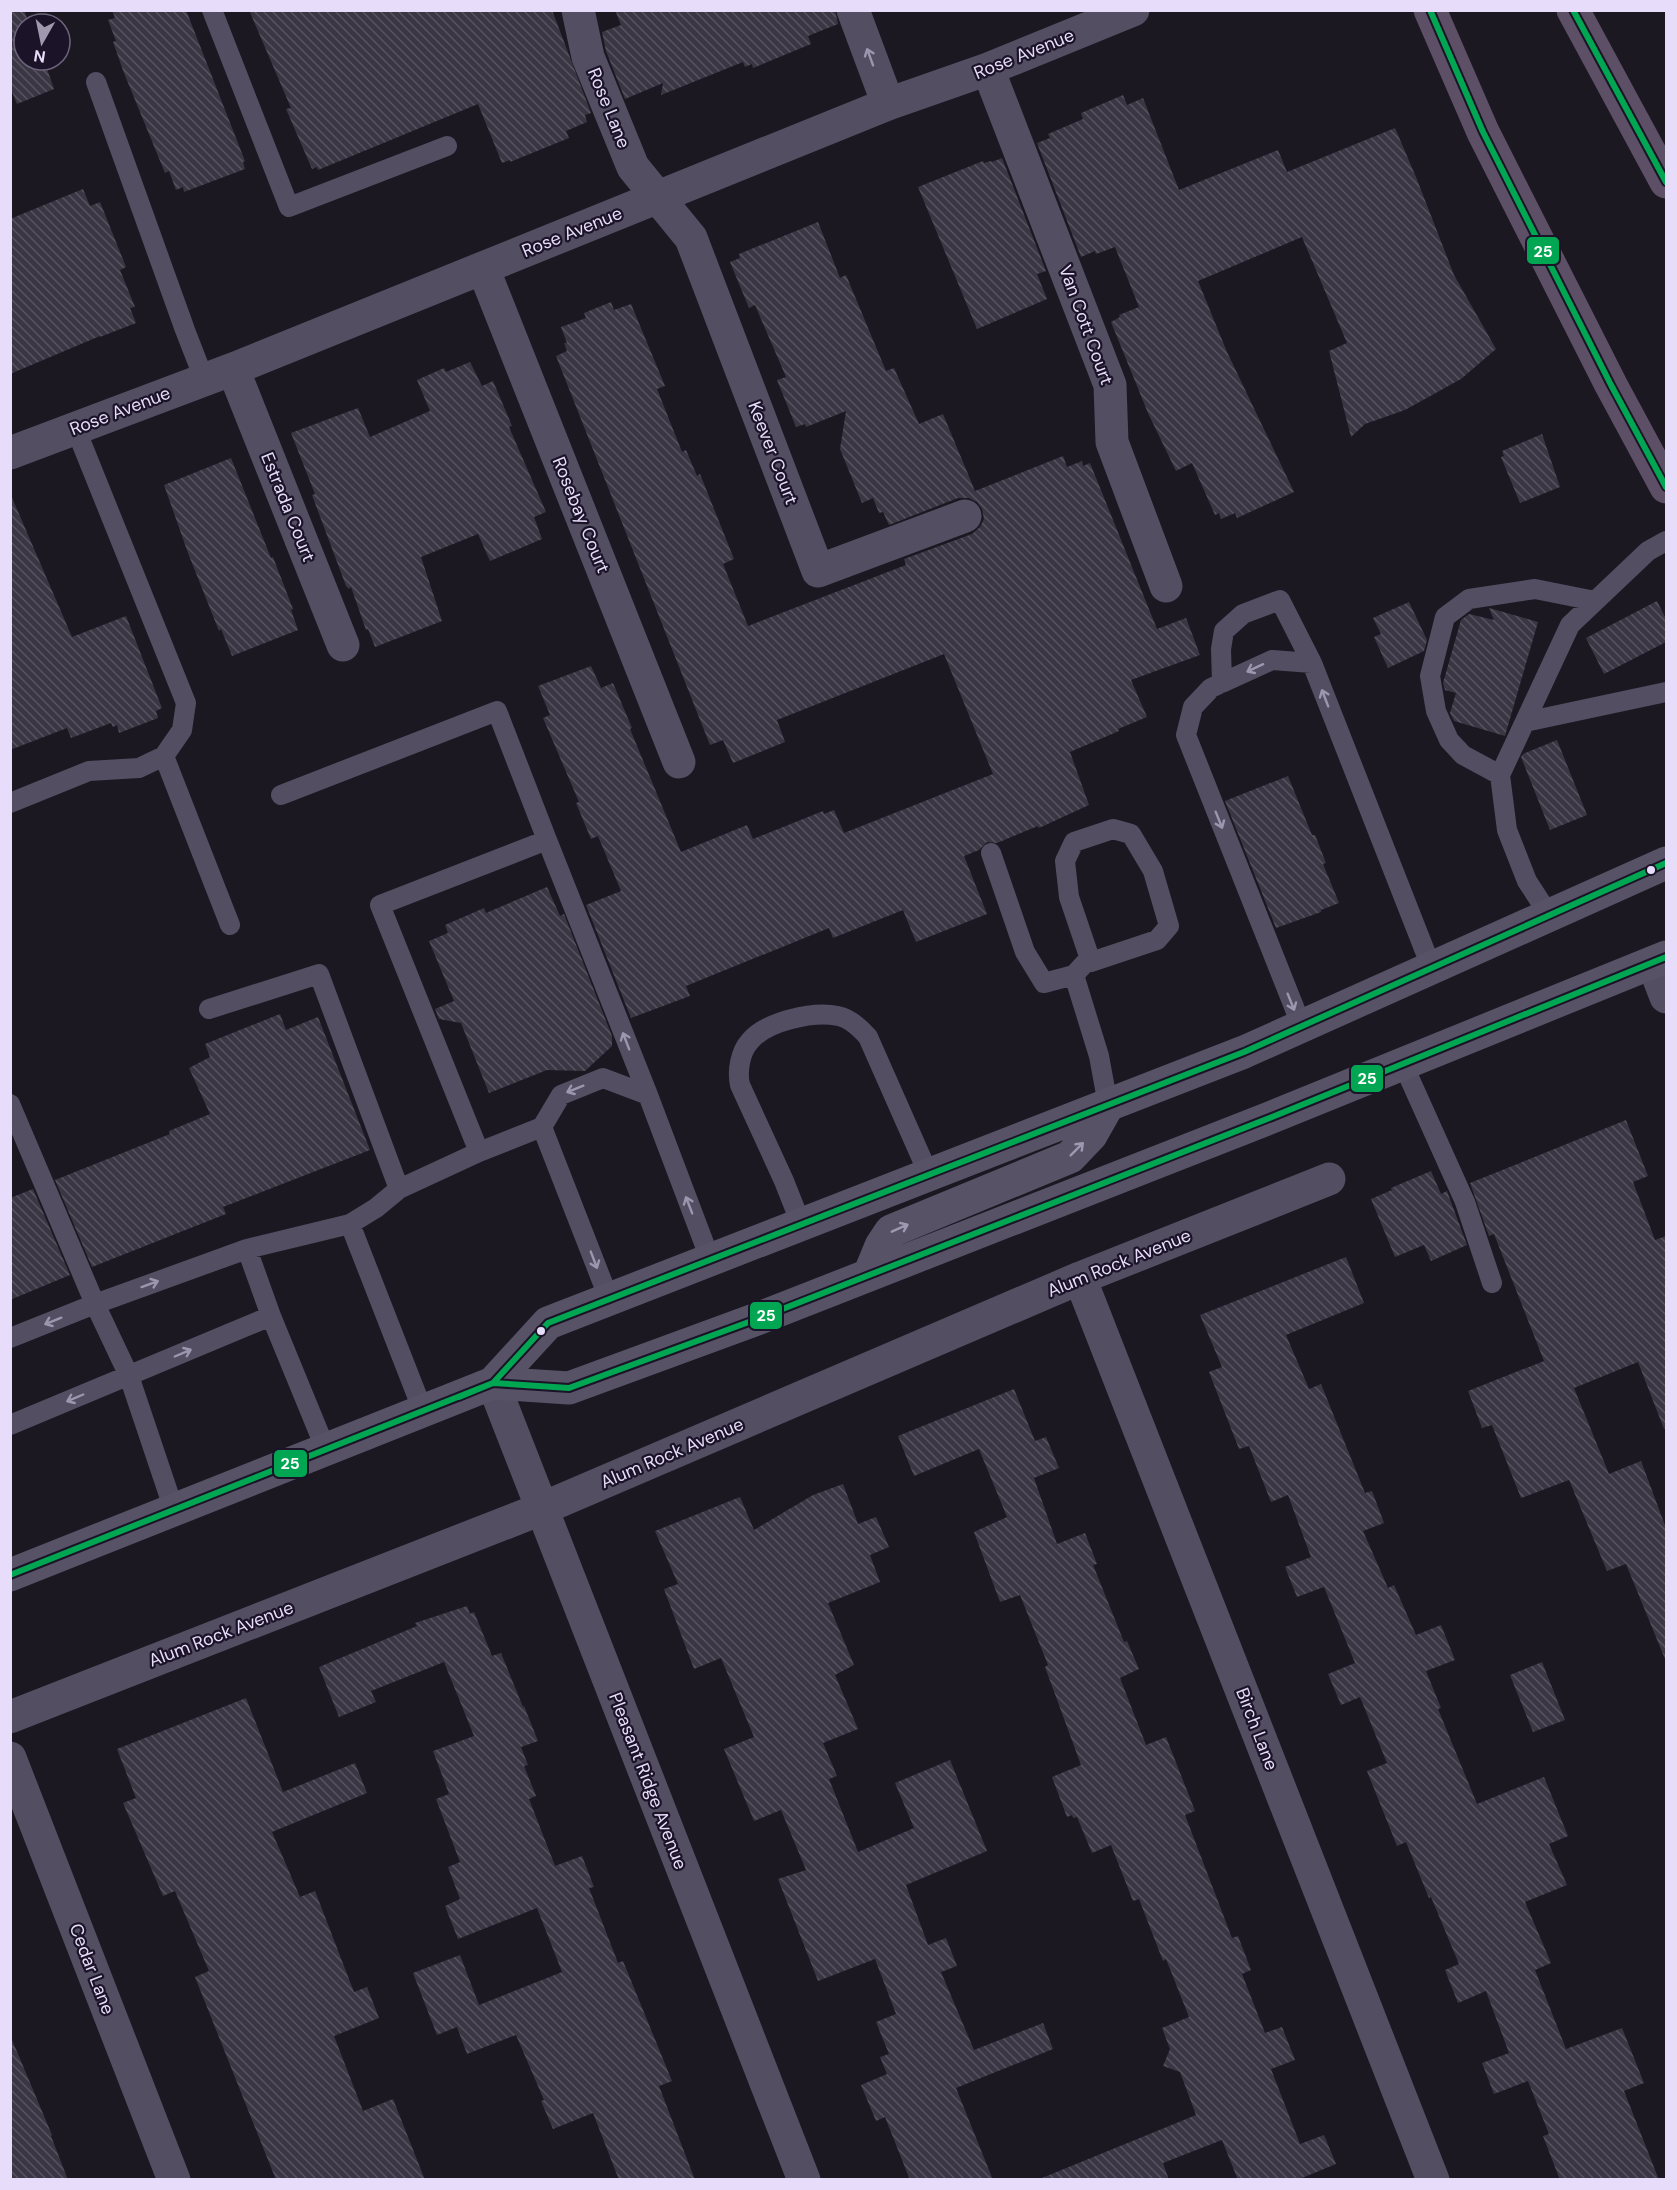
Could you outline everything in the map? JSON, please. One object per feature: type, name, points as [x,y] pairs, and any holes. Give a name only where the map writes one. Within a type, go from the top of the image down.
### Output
[{"type":"main road","points":[[1430,10],[1483,132],[1611,385],[1666,487]]},
{"type":"main road","points":[[1573,10],[1666,182]]},
{"type":"main road","points":[[493,1383],[548,1323],[1244,1052],[1666,863]]},
{"type":"main road","points":[[11,1573],[493,1383],[569,1388],[757,1319],[1660,960]]},
{"type":"main road","points":[[869,1275],[881,1246],[891,1231],[1070,1157],[1091,1135],[1108,1105]]},
{"type":"street","name":"Rose Lane","points":[[578,10],[588,57],[633,167],[657,197]]},
{"type":"street","points":[[853,10],[888,104]]},
{"type":"street","name":"Rose Avenue","points":[[10,453],[219,374],[888,104],[988,69],[1133,10]]},
{"type":"street","name":"Van Cott Court","points":[[988,69],[1110,385],[1112,442],[1166,586]]},
{"type":"street","name":"Keever Court","points":[[657,197],[691,238],[818,571],[965,516]]},
{"type":"street","name":"Rosebay Court","points":[[483,268],[679,762]]},
{"type":"street","name":"Estrada Court","points":[[219,374],[343,645]]},
{"type":"street","points":[[1660,960],[1666,997]]},
{"type":"street","name":"Alum Rock Avenue","points":[[10,1717],[542,1509],[1080,1278],[1329,1179]]},
{"type":"street","name":"Birch Lane","points":[[1080,1278],[1433,2180]]},
{"type":"street","name":"Pleasant Ridge Avenue","points":[[493,1383],[804,2180]]},
{"type":"street","name":"Cedar Lane","points":[[10,1758],[174,2180]]},
{"type":"lane","points":[[212,10],[289,207],[447,146]]},
{"type":"lane","points":[[96,82],[184,330],[219,374]]},
{"type":"lane","points":[[10,803],[88,771],[139,768],[164,756],[182,730],[186,703],[75,427]]},
{"type":"lane","points":[[1549,915],[1527,881],[1507,830],[1500,775],[1570,625],[1648,551],[1666,541]]},
{"type":"lane","points":[[1500,775],[1463,755],[1449,740],[1436,711],[1430,676],[1445,617],[1469,599],[1535,589],[1595,601]]},
{"type":"lane","points":[[1222,684],[1221,649],[1224,631],[1244,614],[1280,600],[1312,663],[1432,969]]},
{"type":"lane","points":[[1302,1027],[1186,735],[1193,707],[1211,688],[1272,660],[1312,663]]},
{"type":"lane","points":[[1525,722],[1666,692]]},
{"type":"lane","points":[[281,795],[497,711],[710,1259]]},
{"type":"lane","points":[[164,756],[231,925]]},
{"type":"lane","points":[[991,853],[1025,952],[1044,983],[1074,975],[1085,963],[1091,962],[1157,940],[1169,926],[1153,871],[1131,834],[1113,830],[1074,842],[1065,861],[1069,897],[1091,962]]},
{"type":"lane","points":[[479,1152],[380,905],[547,840]]},
{"type":"lane","points":[[209,1009],[319,974],[399,1189]]},
{"type":"lane","points":[[1074,975],[1099,1056],[1108,1105]]},
{"type":"lane","points":[[801,1224],[740,1085],[738,1074],[742,1056],[750,1041],[766,1029],[805,1015],[839,1016],[853,1022],[868,1037],[929,1175]]},
{"type":"lane","points":[[1403,1064],[1465,1203],[1492,1283]]},
{"type":"lane","points":[[10,1338],[95,1304],[247,1250],[350,1224],[376,1208],[399,1189],[542,1126],[561,1095],[603,1078],[648,1095]]},
{"type":"lane","points":[[10,1104],[95,1304],[129,1376],[174,1510]]},
{"type":"lane","points":[[542,1126],[609,1299]]},
{"type":"lane","points":[[350,1224],[423,1411]]},
{"type":"lane","points":[[247,1250],[271,1316],[326,1450]]},
{"type":"lane","points":[[10,1425],[271,1316]]},
{"type":"building","points":[[10,10],[24,10],[25,12],[12,12],[12,72],[48,72],[54,89],[17,104],[10,87]]},
{"type":"building","points":[[112,10],[186,10],[245,161],[243,162],[245,169],[184,192],[183,187],[176,190],[169,171],[165,173],[124,73],[108,20],[115,18]]},
{"type":"building","points":[[249,10],[552,10],[591,113],[585,115],[587,122],[566,131],[569,138],[510,162],[510,160],[502,163],[478,104],[318,170],[317,167],[312,169],[286,109],[291,108]]},
{"type":"building","points":[[615,10],[835,10],[838,24],[808,36],[811,44],[753,68],[752,64],[745,67],[743,62],[661,95],[663,83],[625,99],[606,51],[602,32],[621,25]]},
{"type":"building","points":[[1123,95],[1127,105],[1143,98],[1179,190],[1278,150],[1287,172],[1395,128],[1454,275],[1496,349],[1461,379],[1405,410],[1365,424],[1351,437],[1329,351],[1347,343],[1302,237],[1198,281],[1227,352],[1294,492],[1237,518],[1235,513],[1221,519],[1219,513],[1215,515],[1192,463],[1176,471],[1148,413],[1111,322],[1120,317],[1119,315],[1139,307],[1115,247],[1096,254],[1095,251],[1081,257],[1037,143],[1050,138],[1048,134],[1083,119],[1081,113]]},
{"type":"building","points":[[1002,158],[1046,271],[1037,274],[1047,299],[977,329],[918,187],[983,161],[984,163],[992,162]]},
{"type":"building","points":[[83,189],[90,206],[100,202],[126,267],[120,270],[135,307],[130,308],[136,323],[10,374],[10,219]]},
{"type":"building","points":[[818,222],[840,278],[846,275],[886,371],[894,368],[919,424],[943,414],[975,491],[1063,456],[1067,467],[1082,461],[1083,466],[1090,463],[1157,629],[1186,618],[1200,655],[1131,680],[1147,717],[1070,752],[1089,805],[1039,828],[1038,826],[997,843],[987,842],[979,850],[964,856],[987,914],[916,942],[903,910],[833,938],[829,928],[686,986],[690,996],[631,1018],[586,905],[621,891],[598,836],[591,839],[576,803],[579,802],[543,718],[550,715],[538,686],[591,666],[601,688],[613,683],[681,852],[747,825],[753,839],[823,811],[824,814],[834,810],[844,833],[993,774],[944,654],[777,720],[785,742],[733,763],[723,740],[710,745],[556,356],[567,351],[564,343],[567,343],[561,327],[586,318],[584,313],[611,302],[614,310],[631,304],[665,386],[657,389],[682,452],[686,450],[697,476],[700,474],[734,559],[723,564],[748,626],[906,565],[904,559],[972,534],[980,527],[984,519],[982,509],[977,502],[969,498],[958,498],[889,525],[883,512],[879,513],[873,498],[862,503],[840,449],[846,411],[806,427],[805,424],[796,427],[777,380],[786,377],[755,305],[749,308],[730,262],[740,258],[739,254]]},
{"type":"building","points":[[470,362],[482,386],[493,381],[512,426],[509,427],[546,512],[534,517],[542,539],[490,561],[478,534],[421,557],[442,621],[375,647],[368,629],[366,630],[351,587],[349,589],[346,586],[312,495],[315,494],[291,433],[358,408],[370,437],[430,411],[417,380],[444,368],[446,372]]},
{"type":"building","points":[[1542,434],[1560,487],[1520,503],[1501,457],[1504,456],[1502,451]]},
{"type":"building","points":[[231,458],[271,558],[273,557],[293,609],[291,610],[298,630],[232,656],[221,629],[219,631],[164,485]]},
{"type":"building","points":[[10,493],[72,637],[126,616],[162,708],[156,711],[158,718],[119,733],[117,725],[113,727],[111,723],[71,738],[67,728],[10,750]]},
{"type":"building","points":[[1657,601],[1666,619],[1666,642],[1604,674],[1586,638]]},
{"type":"building","points":[[1409,602],[1427,640],[1424,651],[1388,668],[1374,637],[1381,634],[1373,618]]},
{"type":"building","points":[[1489,608],[1538,622],[1505,736],[1454,721],[1450,713],[1456,693],[1445,690],[1443,683],[1461,620],[1469,614],[1494,620]]},
{"type":"building","points":[[1557,740],[1587,815],[1550,830],[1521,757],[1523,754]]},
{"type":"building","points":[[1288,776],[1312,835],[1315,835],[1326,863],[1323,864],[1339,903],[1276,928],[1225,801]]},
{"type":"building","points":[[547,887],[560,916],[564,914],[612,1036],[612,1046],[585,1071],[547,1070],[489,1093],[461,1023],[439,1019],[435,1009],[454,1001],[429,941],[448,933],[445,925],[484,908],[486,913]]},
{"type":"building","points":[[280,1014],[286,1030],[318,1017],[370,1150],[223,1207],[226,1214],[92,1267],[55,1180],[170,1134],[169,1131],[210,1114],[189,1068],[210,1057],[205,1044]]},
{"type":"building","points":[[1626,1120],[1648,1176],[1633,1182],[1655,1240],[1666,1236],[1666,1429],[1664,1429],[1638,1362],[1574,1388],[1609,1474],[1641,1461],[1666,1528],[1665,1659],[1626,1564],[1607,1571],[1569,1480],[1521,1498],[1492,1425],[1482,1428],[1468,1391],[1544,1361],[1494,1234],[1489,1236],[1470,1183]]},
{"type":"building","points":[[1431,1171],[1441,1194],[1447,1191],[1467,1245],[1431,1261],[1424,1245],[1395,1257],[1371,1199]]},
{"type":"building","points":[[33,1189],[70,1275],[10,1300],[10,1198]]},
{"type":"building","points":[[1346,1257],[1364,1303],[1286,1335],[1309,1389],[1321,1384],[1365,1493],[1372,1491],[1384,1523],[1363,1531],[1388,1588],[1394,1585],[1416,1635],[1441,1625],[1455,1660],[1426,1671],[1441,1708],[1438,1709],[1477,1804],[1544,1777],[1568,1836],[1549,1844],[1567,1885],[1525,1902],[1551,1963],[1535,1970],[1566,2049],[1622,2028],[1644,2083],[1624,2091],[1659,2180],[1560,2180],[1543,2136],[1549,2134],[1528,2081],[1494,2094],[1482,2063],[1509,2053],[1486,1991],[1458,2003],[1445,1970],[1459,1964],[1406,1842],[1397,1846],[1367,1771],[1387,1763],[1360,1697],[1341,1705],[1328,1674],[1355,1663],[1324,1587],[1297,1597],[1285,1567],[1311,1557],[1288,1495],[1271,1502],[1249,1446],[1239,1449],[1209,1372],[1222,1367],[1200,1315]]},
{"type":"building","points":[[1014,1389],[1035,1441],[1046,1437],[1059,1468],[1034,1478],[1057,1544],[1085,1533],[1097,1564],[1093,1565],[1124,1642],[1127,1641],[1139,1669],[1120,1678],[1146,1745],[1166,1737],[1195,1811],[1185,1815],[1232,1938],[1238,1936],[1251,1970],[1242,1974],[1265,2033],[1282,2027],[1295,2060],[1271,2069],[1300,2144],[1324,2135],[1336,2164],[1297,2180],[1238,2180],[1222,2140],[1163,2163],[1169,2180],[1037,2180],[1196,2115],[1180,2072],[1163,2066],[1170,2049],[1162,2028],[1189,2017],[1166,1959],[1163,1961],[1139,1899],[1133,1901],[1111,1845],[1092,1853],[1077,1817],[1073,1818],[1072,1815],[1067,1817],[1052,1777],[1081,1765],[1045,1667],[1048,1665],[1020,1595],[1000,1602],[974,1532],[1007,1517],[979,1449],[914,1476],[898,1436]]},
{"type":"building","points":[[843,1484],[858,1524],[876,1517],[889,1547],[870,1555],[880,1582],[828,1603],[854,1665],[835,1675],[858,1729],[823,1743],[837,1776],[829,1779],[858,1852],[914,1828],[895,1783],[950,1760],[987,1851],[906,1885],[928,1945],[946,1938],[957,1966],[941,1972],[974,2050],[1043,2023],[1053,2049],[956,2088],[993,2180],[910,2180],[885,2117],[876,2121],[861,2085],[887,2074],[880,2057],[889,2054],[876,2022],[896,2014],[875,1959],[818,1981],[778,1879],[806,1870],[781,1810],[754,1821],[724,1749],[754,1737],[721,1658],[694,1669],[664,1589],[678,1584],[655,1531],[740,1497],[754,1530],[813,1495]]},
{"type":"building","points":[[467,1606],[470,1614],[474,1612],[492,1656],[501,1653],[538,1741],[521,1747],[528,1765],[524,1766],[536,1796],[529,1799],[555,1866],[582,1856],[594,1887],[589,1888],[618,1963],[623,1961],[672,2081],[659,2086],[695,2180],[619,2180],[593,2113],[553,2129],[541,2101],[544,2100],[516,2035],[467,2054],[457,2027],[437,2035],[413,1973],[460,1955],[479,2005],[562,1972],[537,1908],[458,1939],[445,1906],[460,1899],[448,1867],[460,1862],[436,1799],[449,1794],[433,1751],[474,1736],[444,1662],[371,1691],[376,1702],[339,1717],[319,1667],[417,1626],[415,1623]]},
{"type":"building","points":[[1542,1662],[1565,1720],[1533,1732],[1510,1675]]},
{"type":"building","points":[[246,1698],[283,1792],[355,1763],[367,1793],[272,1832],[300,1897],[315,1891],[354,1992],[367,1987],[379,2018],[334,2036],[363,2111],[393,2099],[425,2180],[276,2180],[195,1977],[209,1971],[175,1891],[163,1896],[123,1803],[136,1798],[117,1749]]},
{"type":"building","points":[[10,2035],[52,2135],[68,2180],[10,2180]]},
{"type":"transit line","name":"25","points":[[1430,10],[1483,132],[1611,385],[1666,487]]},
{"type":"transit line","name":"25","points":[[1573,10],[1666,182]]},
{"type":"transit line","name":"25","points":[[10,1575],[493,1383],[548,1323],[1244,1052],[1666,863]]},
{"type":"transit line","name":"25","points":[[459,1397],[493,1383],[569,1388],[757,1319],[1272,1117],[1666,957]]}]
